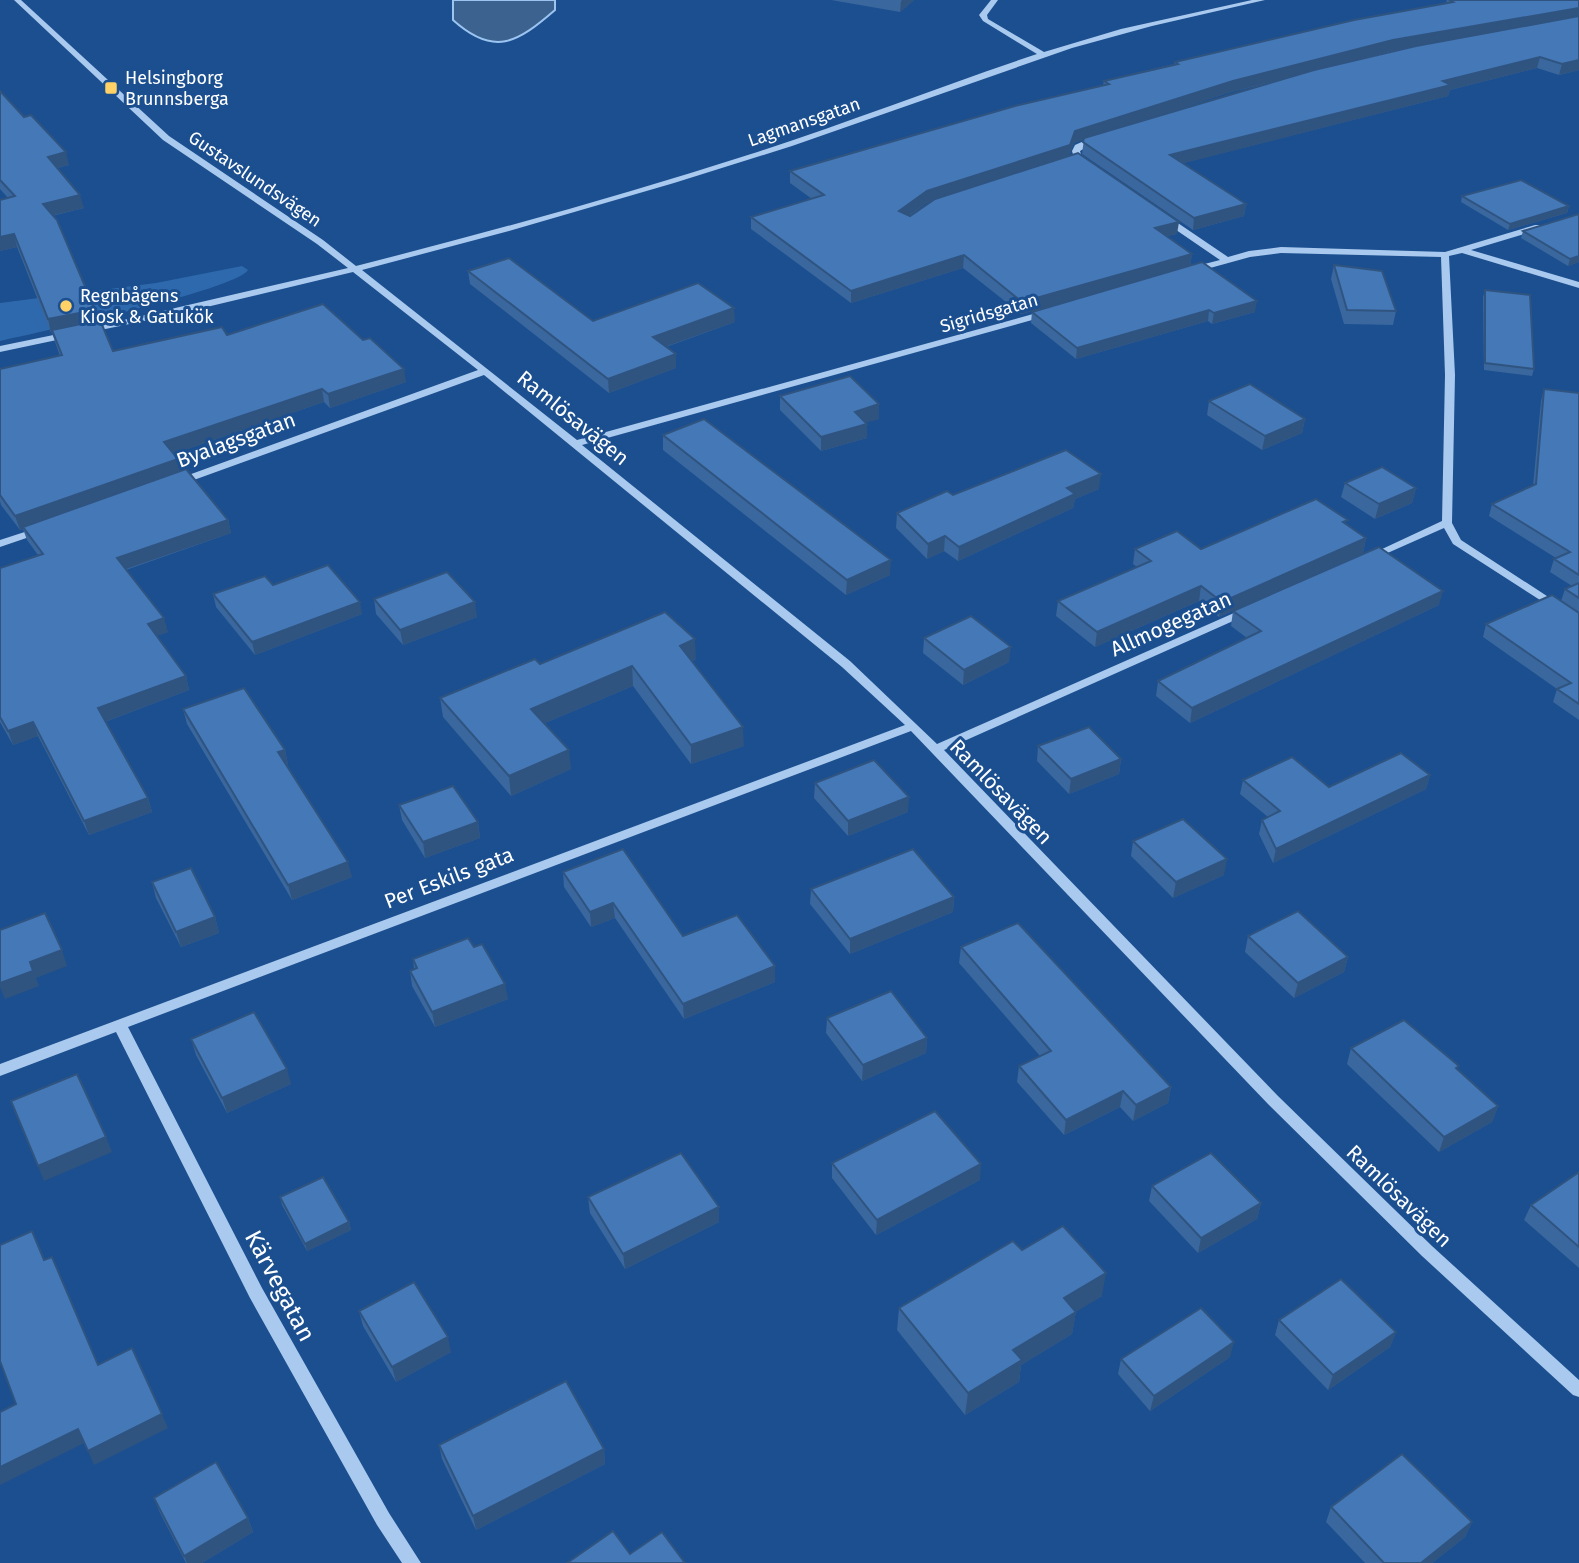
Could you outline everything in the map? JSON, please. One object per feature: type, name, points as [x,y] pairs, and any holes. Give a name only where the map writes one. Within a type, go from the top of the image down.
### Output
[{"type":"street","name":"Gustavslundsvägen","points":[[17,0],[166,138],[320,242],[354,269]]},
{"type":"street","points":[[995,0],[984,15],[985,20],[1044,55]]},
{"type":"street","name":"Lagmansgatan","points":[[0,349],[209,305],[554,216],[824,133],[1044,55],[1127,31],[1262,0]]},
{"type":"street","points":[[1101,174],[1075,155],[1078,147],[1108,135]]},
{"type":"street","points":[[1066,163],[1078,159]]},
{"type":"street","points":[[1158,213],[1226,260]]},
{"type":"street","points":[[1187,272],[1226,260],[1281,250],[1446,255],[1554,223]]},
{"type":"street","points":[[1462,250],[1579,285]]},
{"type":"street","points":[[1446,255],[1450,375],[1447,523],[1457,542],[1579,622]]},
{"type":"street","name":"Ramlösavägen","points":[[354,269],[485,371],[846,664],[913,726],[1273,1100],[1427,1251],[1579,1390]]},
{"type":"street","name":"Sigridsgatan","points":[[575,444],[1057,310]]},
{"type":"street","name":"Byalagsgatan","points":[[166,486],[485,371]]},
{"type":"street","points":[[1363,560],[1447,523]]},
{"type":"street","points":[[0,544],[48,527]]},
{"type":"street","name":"Allmogegatan","points":[[934,750],[1252,609]]},
{"type":"street","name":"Per Eskils gata","points":[[0,1070],[913,726]]},
{"type":"street","name":"Kärvegatan","points":[[120,1024],[256,1293],[376,1508],[412,1563]]},
{"type":"shaded area","points":[[453,0],[555,0],[555,10],[529,31],[505,41],[493,42],[468,32],[453,20]]},
{"type":"shaded area","points":[[242,266],[248,270],[209,288],[133,310],[0,341],[0,303],[156,283]]},
{"type":"building","points":[[1449,0],[1579,0],[1579,8],[1393,40],[1233,81],[1075,131],[1070,145],[927,191],[899,211],[910,216],[935,199],[1078,153],[1179,222],[1155,228],[1192,254],[1022,302],[964,255],[851,291],[751,217],[824,195],[790,171],[1015,106],[1109,84],[1104,81],[1178,64],[1175,62],[1354,20],[1453,2]]},
{"type":"building","points":[[1579,16],[1579,60],[1562,64],[1540,57],[1443,81],[1451,85],[1170,155],[1246,204],[1194,218],[1083,142],[1084,138],[1314,70],[1416,46]]},
{"type":"building","points":[[0,91],[24,117],[31,115],[66,152],[48,157],[80,195],[43,204],[57,220],[95,310],[48,319],[14,234],[0,237],[0,200],[15,196],[0,180]]},
{"type":"building","points":[[1521,180],[1569,206],[1510,224],[1462,196]]},
{"type":"building","points":[[1579,214],[1579,256],[1570,259],[1523,231]]},
{"type":"building","points":[[509,258],[593,321],[698,283],[734,308],[653,337],[676,354],[608,379],[468,271]]},
{"type":"building","points":[[1202,262],[1257,301],[1214,313],[1209,310],[1077,348],[1032,312]]},
{"type":"building","points":[[1334,265],[1382,271],[1396,311],[1347,310]]},
{"type":"building","points":[[1485,290],[1530,295],[1534,369],[1485,363]]},
{"type":"building","points":[[323,304],[363,340],[370,338],[404,369],[328,394],[322,389],[164,442],[178,459],[15,516],[0,495],[0,369],[62,355],[52,330],[100,320],[113,351],[222,327],[227,335]]},
{"type":"building","points":[[850,376],[879,404],[855,412],[867,424],[821,437],[780,396]]},
{"type":"building","points":[[1250,384],[1305,419],[1265,436],[1209,401]]},
{"type":"building","points":[[1544,389],[1579,393],[1579,575],[1554,559],[1570,552],[1492,504],[1536,484]]},
{"type":"building","points":[[704,419],[891,560],[847,580],[663,435]]},
{"type":"building","points":[[1066,450],[1101,474],[1067,488],[1075,494],[959,547],[945,536],[928,544],[897,513],[947,491],[953,495]]},
{"type":"building","points":[[1382,467],[1416,488],[1379,504],[1345,483]]},
{"type":"building","points":[[186,469],[228,520],[117,558],[164,618],[148,624],[186,676],[98,708],[148,798],[84,821],[33,722],[8,731],[0,717],[0,568],[43,554],[23,527]]},
{"type":"building","points":[[1316,499],[1348,520],[1343,522],[1366,538],[1222,602],[1201,586],[1097,632],[1058,601],[1151,561],[1135,549],[1177,531],[1201,549]]},
{"type":"building","points":[[1379,547],[1443,591],[1192,708],[1158,681],[1261,631],[1233,611]]},
{"type":"building","points":[[328,565],[360,602],[252,642],[213,594],[265,576],[273,585]]},
{"type":"building","points":[[447,572],[475,602],[400,630],[374,599]]},
{"type":"building","points":[[1579,583],[1579,598],[1565,589]]},
{"type":"building","points":[[1552,595],[1579,613],[1579,704],[1557,689],[1571,683],[1486,624]]},
{"type":"building","points":[[665,612],[695,639],[680,646],[743,727],[691,745],[632,666],[531,709],[569,750],[509,776],[440,698],[535,659],[540,664]]},
{"type":"building","points":[[971,616],[1011,647],[964,670],[924,638]]},
{"type":"building","points":[[244,688],[285,750],[278,752],[348,862],[288,885],[183,709]]},
{"type":"building","points":[[1089,727],[1121,759],[1071,779],[1038,746]]},
{"type":"building","points":[[1401,753],[1430,775],[1276,849],[1262,820],[1280,811],[1243,780],[1292,757],[1329,787]]},
{"type":"building","points":[[874,760],[909,797],[848,821],[815,783]]},
{"type":"building","points":[[453,786],[478,822],[423,842],[399,805]]},
{"type":"building","points":[[1183,819],[1227,859],[1176,882],[1133,841]]},
{"type":"building","points":[[623,849],[683,936],[737,915],[775,966],[683,1004],[613,903],[590,912],[563,872]]},
{"type":"building","points":[[913,849],[954,897],[850,939],[811,889]]},
{"type":"building","points":[[191,868],[215,917],[176,932],[152,882]]},
{"type":"building","points":[[1298,911],[1348,957],[1298,983],[1248,936]]},
{"type":"building","points":[[45,913],[62,950],[30,962],[33,971],[0,983],[0,930]]},
{"type":"building","points":[[1018,923],[1171,1087],[1136,1105],[1123,1091],[1066,1120],[1019,1066],[1051,1051],[961,947]]},
{"type":"building","points":[[468,938],[474,947],[482,944],[505,984],[432,1012],[410,971],[417,968],[413,959]]},
{"type":"building","points":[[891,991],[927,1038],[863,1065],[827,1018]]},
{"type":"building","points":[[254,1012],[287,1069],[222,1098],[191,1039]]},
{"type":"building","points":[[1404,1020],[1459,1066],[1456,1068],[1498,1106],[1444,1137],[1351,1048]]},
{"type":"building","points":[[77,1074],[106,1137],[38,1166],[11,1101]]},
{"type":"building","points":[[935,1111],[981,1164],[877,1220],[832,1163]]},
{"type":"building","points":[[681,1153],[719,1207],[623,1254],[588,1197]]},
{"type":"building","points":[[1211,1153],[1261,1203],[1201,1238],[1152,1186]]},
{"type":"building","points":[[1579,1172],[1579,1247],[1531,1205]]},
{"type":"building","points":[[323,1177],[349,1222],[305,1244],[280,1197]]},
{"type":"building","points":[[1063,1226],[1106,1273],[1064,1298],[1076,1312],[1013,1350],[1022,1360],[968,1393],[899,1308],[1013,1241],[1022,1250]]},
{"type":"building","points":[[32,1231],[44,1260],[52,1257],[98,1365],[132,1348],[162,1414],[88,1451],[78,1429],[0,1467],[0,1412],[16,1404],[0,1361],[0,1245]]},
{"type":"building","points":[[1341,1279],[1396,1332],[1333,1375],[1279,1320]]},
{"type":"building","points":[[414,1282],[448,1337],[392,1367],[359,1311]]},
{"type":"building","points":[[1201,1308],[1234,1342],[1154,1396],[1121,1359]]},
{"type":"building","points":[[566,1381],[604,1449],[473,1516],[439,1445]]},
{"type":"building","points":[[1402,1454],[1472,1522],[1421,1563],[1384,1563],[1331,1507]]},
{"type":"building","points":[[216,1462],[248,1518],[184,1556],[154,1498]]},
{"type":"building","points":[[613,1531],[630,1554],[662,1532],[685,1563],[567,1563]]},
{"type":"place","name":"Helsingborg Brunnsberga","points":[[111,88]]},
{"type":"place","name":"Regnbågens Kiosk & Gatukök","points":[[66,306]]}]
